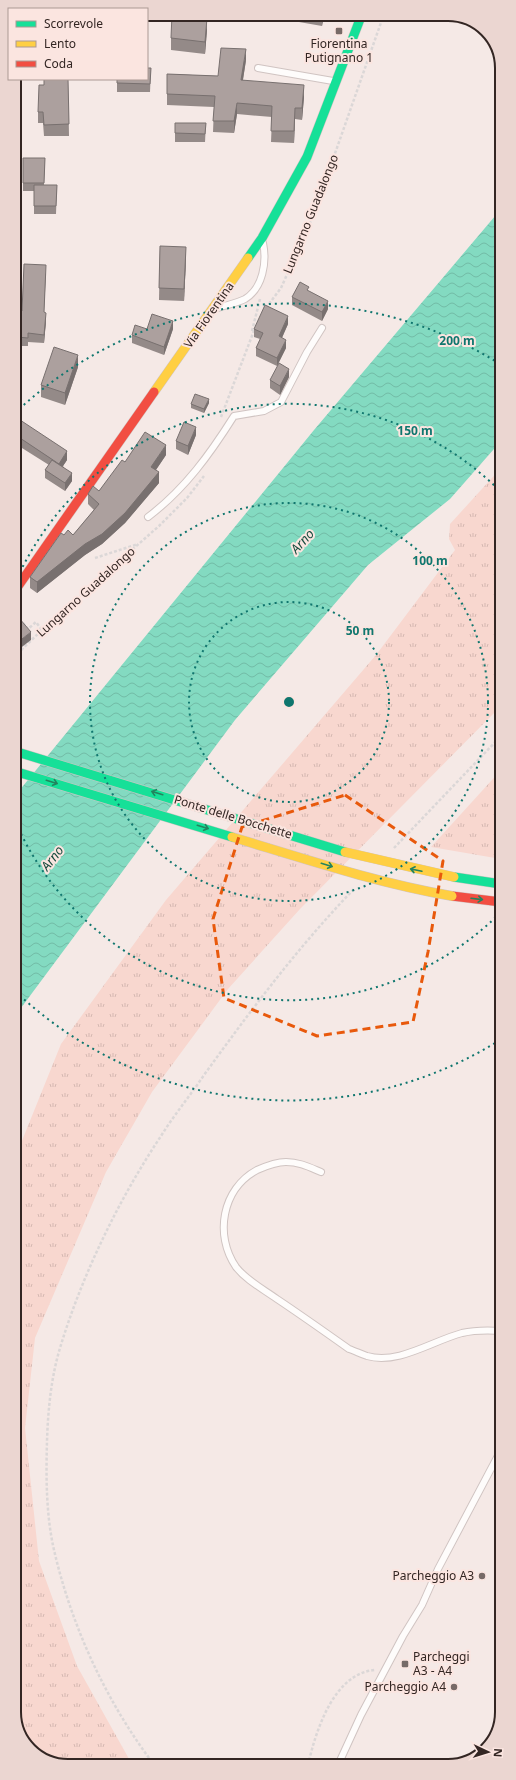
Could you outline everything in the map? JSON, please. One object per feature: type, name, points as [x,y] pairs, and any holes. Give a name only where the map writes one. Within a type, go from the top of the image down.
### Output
[{"type":"main road","name":"Via Fiorentina","points":[[21,582],[262,238],[307,157],[359,21]]},
{"type":"main road","name":"Ponte delle Bocchette","points":[[21,753],[361,857],[454,877],[495,883]]},
{"type":"main road","name":"Ponte delle Bocchette","points":[[21,773],[358,875],[412,889],[495,901]]},
{"type":"lane","points":[[258,68],[337,82]]},
{"type":"lane","points":[[213,310],[245,299],[260,281],[263,274],[265,258],[262,238]]},
{"type":"lane","points":[[148,517],[169,500],[192,476],[210,454],[234,416],[264,411],[281,402],[307,352],[322,328]]},
{"type":"lane","points":[[321,1172],[303,1164],[285,1162],[267,1165],[248,1176],[239,1184],[231,1196],[224,1215],[223,1234],[227,1252],[238,1268],[253,1282],[350,1349],[367,1356],[380,1358],[395,1357],[461,1333],[480,1330],[495,1331]]},
{"type":"lane","points":[[341,1759],[361,1715],[422,1605],[445,1555],[495,1461]]},
{"type":"path","name":"Lungarno Guadalongo","points":[[265,309],[281,288],[313,216],[382,21]]},
{"type":"path","points":[[250,339],[261,294],[260,281]]},
{"type":"path","points":[[220,419],[250,339],[261,315]]},
{"type":"path","name":"Lungarno Guadalongo","points":[[21,650],[141,543],[95,558]]},
{"type":"path","points":[[21,620],[28,629],[36,622],[42,630]]},
{"type":"path","points":[[390,852],[495,742]]},
{"type":"path","points":[[150,1759],[122,1718],[87,1649],[75,1618],[54,1550],[47,1490],[47,1433],[51,1388],[60,1349],[76,1304],[102,1243],[160,1137],[286,965],[357,886]]},
{"type":"path","points":[[310,1759],[313,1747],[333,1699],[345,1682],[364,1671],[386,1669]]},
{"type":"highlighted area","points":[[345,795],[443,861],[428,952],[413,1022],[317,1036],[224,998],[213,919],[242,827]]},
{"type":"green space","points":[[495,475],[495,712],[300,909],[228,989],[152,1092],[106,1172],[35,1338],[25,1428],[39,1561],[77,1666],[129,1759],[65,1759],[56,1757],[45,1753],[37,1747],[27,1735],[22,1721],[21,1712],[21,1143],[61,1044],[166,900],[376,655],[455,550],[449,539],[450,524]]},
{"type":"green space","points":[[495,777],[495,858],[431,847]]},
{"type":"water","name":"Arno","points":[[495,216],[495,448],[450,499],[368,565],[235,720],[21,1008],[21,788],[314,430]]},
{"type":"building","points":[[172,21],[207,21],[205,42],[171,38]]},
{"type":"building","points":[[221,48],[246,49],[241,80],[304,85],[302,108],[295,108],[294,131],[271,131],[272,106],[237,103],[234,121],[213,121],[215,96],[167,94],[167,74],[218,76]]},
{"type":"building","points":[[148,68],[151,68],[150,84],[117,83],[117,80],[148,80]]},
{"type":"building","points":[[44,80],[68,80],[69,124],[44,125],[43,112],[38,112],[39,85],[44,85]]},
{"type":"building","points":[[175,123],[206,123],[205,134],[175,133]]},
{"type":"building","points":[[23,158],[45,158],[44,183],[23,183]]},
{"type":"building","points":[[34,185],[57,185],[56,206],[34,206]]},
{"type":"building","points":[[160,246],[186,247],[184,289],[159,288]]},
{"type":"building","points":[[24,264],[46,265],[44,312],[46,313],[44,335],[28,333],[28,338],[21,337]]},
{"type":"building","points":[[300,282],[309,287],[307,290],[328,301],[322,312],[292,297]]},
{"type":"building","points":[[265,305],[288,316],[279,336],[286,340],[277,358],[256,348],[263,333],[254,329]]},
{"type":"building","points":[[152,314],[173,321],[164,347],[132,335],[135,325],[147,329]]},
{"type":"building","points":[[54,347],[78,355],[65,393],[41,385]]},
{"type":"building","points":[[279,363],[289,369],[280,386],[270,380]]},
{"type":"building","points":[[195,394],[209,399],[204,409],[191,404]]},
{"type":"building","points":[[21,421],[67,451],[59,464],[21,439]]},
{"type":"building","points":[[184,422],[196,427],[188,446],[176,441]]},
{"type":"building","points":[[145,432],[166,445],[151,467],[159,472],[125,513],[102,534],[85,544],[37,582],[30,577],[61,533],[64,535],[68,530],[73,535],[99,504],[88,494],[93,486],[99,491],[122,460],[125,462]]},
{"type":"building","points":[[52,460],[72,473],[65,483],[45,470]]},
{"type":"building","points":[[21,620],[31,632],[21,640]]},
{"type":"traffic: fast","points":[[248,258],[262,238],[307,157],[359,21]]},
{"type":"traffic: fast","points":[[21,753],[345,852]]},
{"type":"traffic: fast","points":[[21,773],[232,837]]},
{"type":"traffic: fast","points":[[454,877],[495,883]]},
{"type":"traffic: slow","points":[[154,392],[248,258]]},
{"type":"traffic: slow","points":[[232,837],[369,877],[424,891],[452,896]]},
{"type":"traffic: slow","points":[[345,852],[454,877]]},
{"type":"traffic: jam","points":[[21,582],[154,392]]},
{"type":"traffic: jam","points":[[452,896],[495,901]]},
{"type":"place","name":"Fiorentina Putignano 1","points":[[339,31]]},
{"type":"place","name":"Parcheggio A3","points":[[482,1576]]},
{"type":"place","name":"Parcheggi A3 - A4","points":[[405,1664]]},
{"type":"place","name":"Parcheggio A4","points":[[454,1687]]}]
